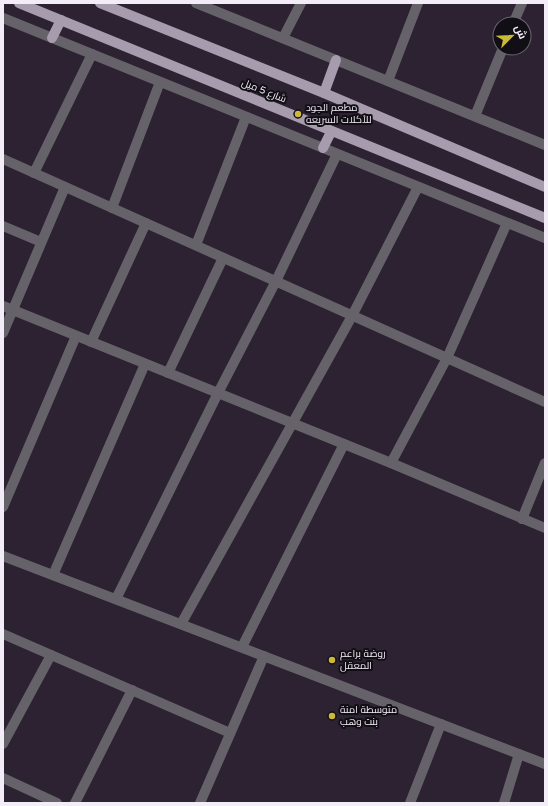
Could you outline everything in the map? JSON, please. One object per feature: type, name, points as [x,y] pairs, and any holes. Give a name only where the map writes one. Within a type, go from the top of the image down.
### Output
[{"type":"main road","name":"شارع 5 ميل","points":[[19,3],[545,218]]},
{"type":"main road","name":"شارع 5 ميل","points":[[100,3],[324,93],[545,187]]},
{"type":"main road","points":[[52,38],[61,20]]},
{"type":"main road","points":[[324,93],[336,60]]},
{"type":"main road","points":[[323,148],[332,132]]},
{"type":"street","points":[[196,3],[545,144]]},
{"type":"street","points":[[283,38],[300,3]]},
{"type":"street","points":[[388,81],[418,3]]},
{"type":"street","points":[[516,16],[522,3]]},
{"type":"street","points":[[3,18],[545,238]]},
{"type":"street","points":[[34,173],[92,54]]},
{"type":"street","points":[[474,116],[500,56]]},
{"type":"street","points":[[112,208],[160,82]]},
{"type":"street","points":[[196,245],[246,117]]},
{"type":"street","points":[[116,599],[218,393],[276,281],[336,154]]},
{"type":"street","points":[[3,159],[545,402]]},
{"type":"street","points":[[3,333],[8,308],[41,242],[65,187]]},
{"type":"street","points":[[181,624],[352,316],[418,187]]},
{"type":"street","points":[[91,342],[146,223]]},
{"type":"street","points":[[390,462],[447,358],[507,223]]},
{"type":"street","points":[[3,226],[41,242]]},
{"type":"street","points":[[168,373],[223,258]]},
{"type":"street","points":[[8,308],[390,462],[545,528]]},
{"type":"street","points":[[3,507],[76,336]]},
{"type":"street","points":[[53,575],[146,364]]},
{"type":"street","points":[[242,647],[344,444]]},
{"type":"street","points":[[522,519],[545,463]]},
{"type":"street","points":[[3,556],[545,764]]},
{"type":"street","points":[[3,634],[230,733]]},
{"type":"street","points":[[3,744],[51,655]]},
{"type":"street","points":[[200,803],[264,656]]},
{"type":"street","points":[[75,803],[132,690]]},
{"type":"street","points":[[410,803],[441,724]]},
{"type":"street","points":[[504,803],[519,754]]},
{"type":"street","points":[[3,778],[57,803]]},
{"type":"place","name":"مطعم الجود للأكلات السريعه","points":[[298,114]]},
{"type":"place","name":"روضة براعم المعقل","points":[[332,660]]},
{"type":"place","name":"متوسطة امنة بنت وهب","points":[[332,716]]}]
